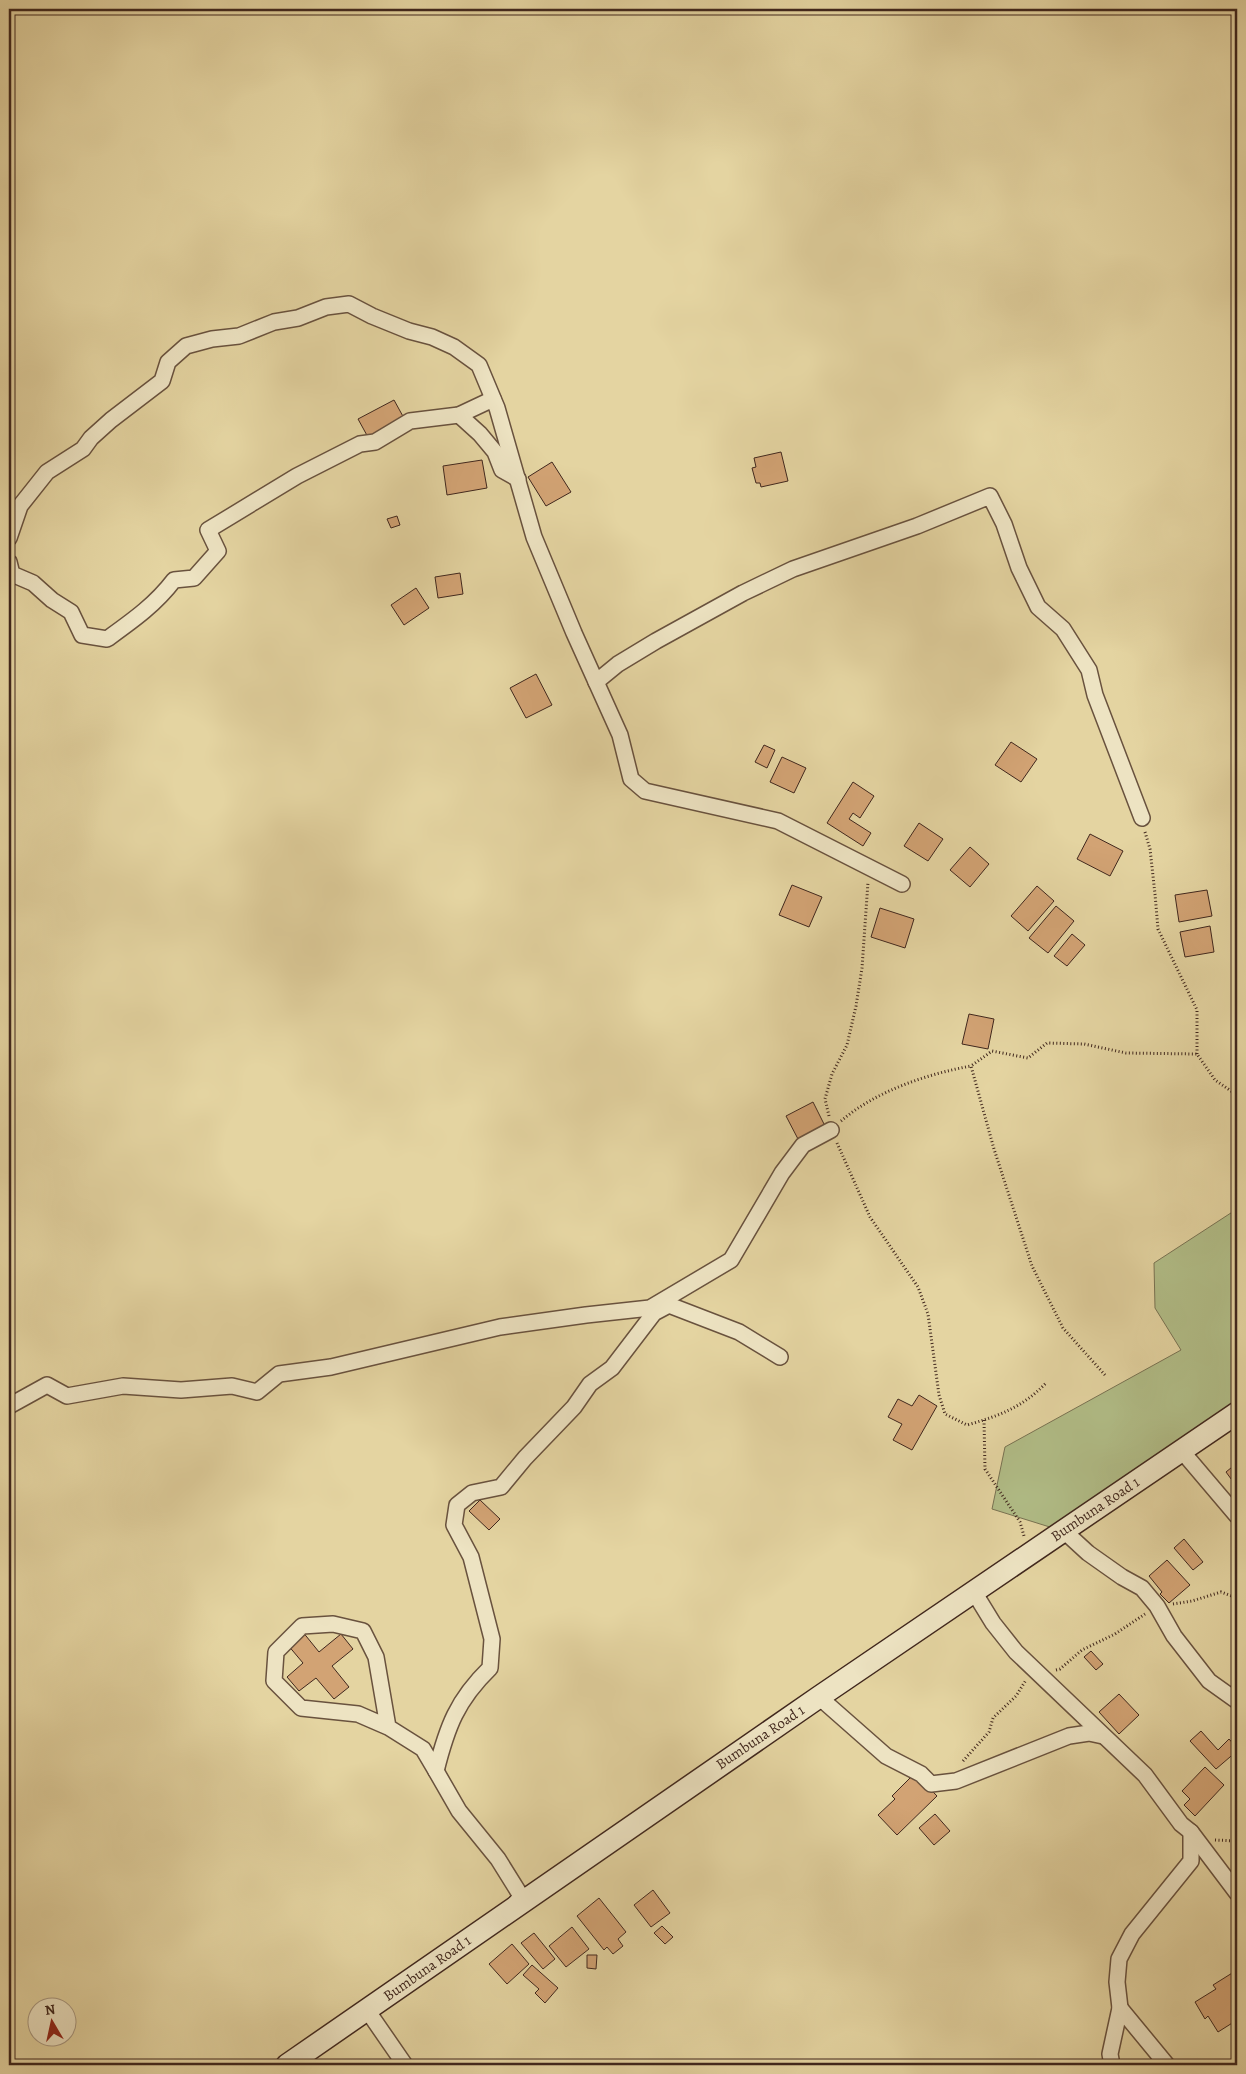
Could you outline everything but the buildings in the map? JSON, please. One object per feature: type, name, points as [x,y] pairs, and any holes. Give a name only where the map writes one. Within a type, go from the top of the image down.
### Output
[{"type":"main road","name":"Bumbuna Road 1","points":[[287,2065],[819,1697],[1237,1413]]},
{"type":"street","points":[[9,538],[20,506],[48,472],[83,449],[91,438],[111,420],[162,381],[168,362],[186,346],[212,339],[239,336],[274,322],[298,318],[326,308],[348,304],[372,316],[409,331],[432,337],[454,347],[479,365],[493,399],[534,537],[620,735],[631,779],[645,791],[691,803],[778,821],[902,884]]},
{"type":"street","points":[[9,562],[12,574],[33,583],[52,600],[70,612],[82,635],[107,639],[146,610],[164,593],[174,580],[194,578],[218,551],[208,530],[297,476],[360,444],[375,442],[410,421],[459,415],[493,399]]},
{"type":"street","points":[[459,415],[480,434],[495,452],[502,470],[518,479]]},
{"type":"street","points":[[596,682],[618,664],[656,641],[743,593],[793,569],[917,526],[990,496],[1004,524],[1019,568],[1038,607],[1063,629],[1089,670],[1095,695],[1142,818]]},
{"type":"street","points":[[650,1308],[731,1260],[782,1173],[803,1144],[831,1130]]},
{"type":"street","points":[[436,1771],[451,1720],[471,1686],[490,1668],[492,1639],[470,1557],[454,1525],[457,1505],[472,1493],[501,1487],[525,1458],[574,1407],[590,1384],[612,1368],[654,1313],[668,1305]]},
{"type":"street","points":[[9,1406],[48,1385],[66,1396],[123,1386],[181,1390],[232,1386],[257,1392],[280,1374],[331,1368],[500,1326],[668,1305],[739,1332],[780,1357]]},
{"type":"street","points":[[1181,1450],[1237,1516]]},
{"type":"street","points":[[1064,1531],[1095,1558],[1142,1588],[1157,1606],[1174,1636],[1209,1681],[1237,1700]]},
{"type":"street","points":[[974,1592],[1016,1652],[1145,1775],[1181,1824],[1191,1832],[1237,1893]]},
{"type":"street","points":[[388,1727],[376,1657],[364,1631],[333,1624],[302,1626],[276,1652],[274,1680],[301,1708],[358,1714],[388,1727],[423,1749],[459,1811],[498,1859],[521,1896],[512,1908]]},
{"type":"street","points":[[819,1697],[886,1756],[921,1774],[931,1784],[956,1780],[1069,1736],[1089,1732],[1103,1736]]},
{"type":"street","points":[[1112,2065],[1110,2054],[1120,2008],[1117,1982],[1120,1959],[1132,1934],[1191,1861],[1191,1832]]},
{"type":"street","points":[[1120,2008],[1167,2065]]},
{"type":"street","points":[[367,2010],[405,2065]]},
{"type":"path","points":[[1142,818],[1150,849],[1158,929],[1198,1010],[1197,1054],[1215,1080],[1237,1095]]},
{"type":"path","points":[[869,868],[862,968],[856,1006],[847,1045],[832,1074],[825,1099],[831,1130],[870,1217],[918,1287],[928,1314],[939,1395],[946,1414],[967,1425],[998,1416],[1031,1398],[1046,1383]]},
{"type":"path","points":[[831,1130],[851,1112],[892,1090],[943,1071],[971,1066],[992,1051],[1028,1058],[1047,1043],[1084,1044],[1126,1053],[1197,1054]]},
{"type":"path","points":[[971,1066],[994,1148],[1032,1266],[1063,1328],[1105,1375]]},
{"type":"path","points":[[984,1420],[985,1469],[1020,1522],[1029,1554]]},
{"type":"path","points":[[1157,1606],[1192,1601],[1221,1592],[1237,1598]]},
{"type":"green space","points":[[1237,1209],[1237,1401],[1053,1528],[992,1509],[1005,1447],[1181,1350],[1155,1308],[1154,1263]]}]
